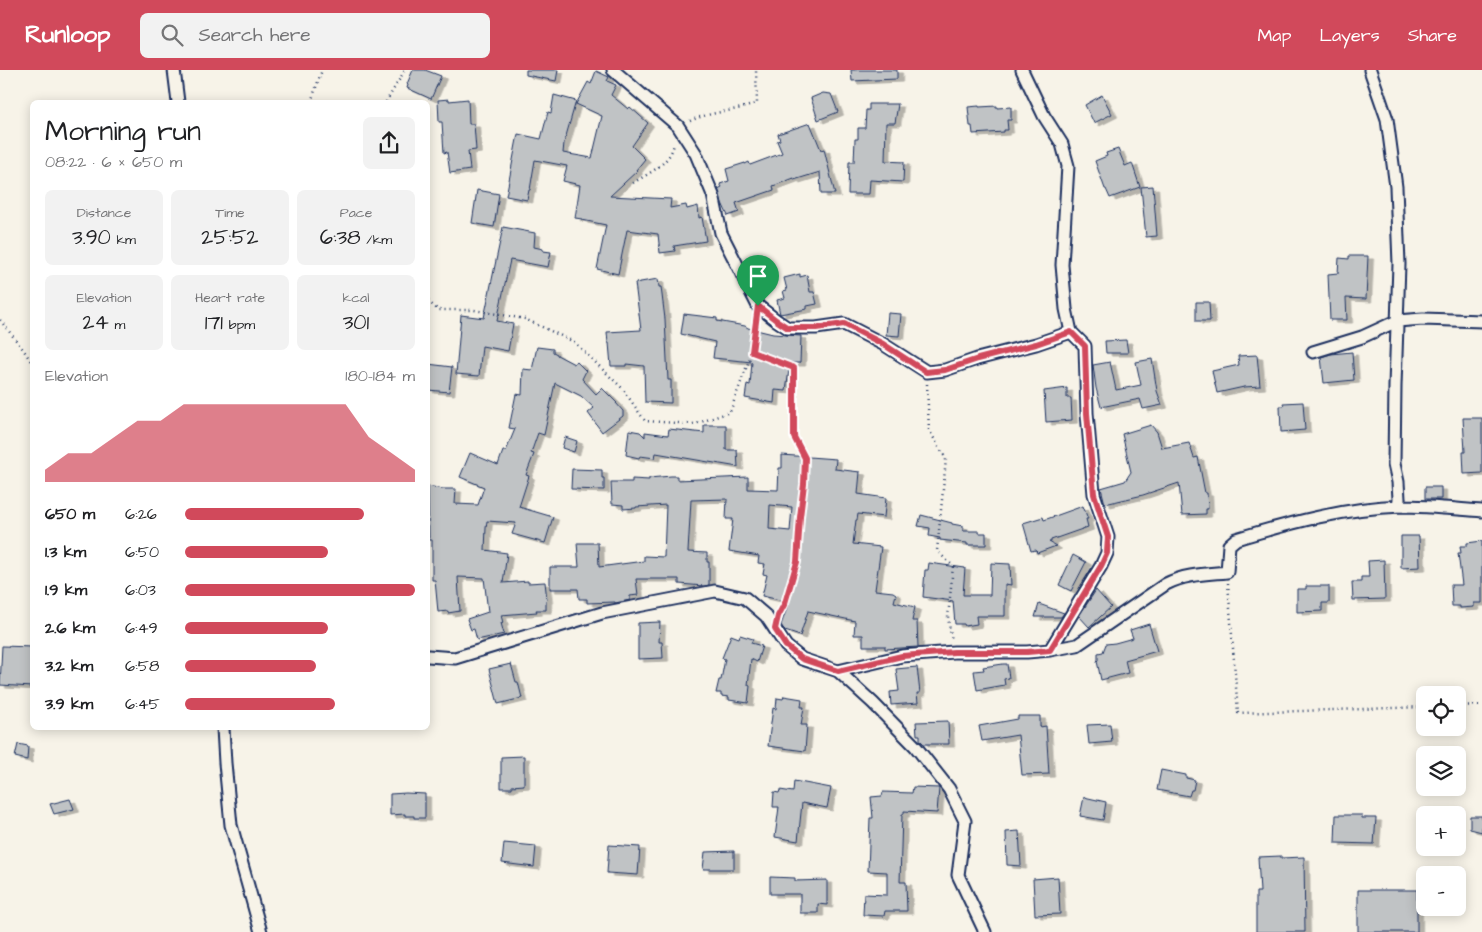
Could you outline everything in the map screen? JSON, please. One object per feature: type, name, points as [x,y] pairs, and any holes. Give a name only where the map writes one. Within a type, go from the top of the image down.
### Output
[{"type":"street","points":[[174,70],[178,100]]},
{"type":"street","points":[[613,70],[678,126],[696,154],[713,195],[721,233],[758,306],[788,328],[816,328],[844,324],[883,344],[926,372],[945,370],[1071,332]]},
{"type":"street","points":[[1022,70],[1044,116],[1062,144],[1068,166],[1062,265],[1066,309],[1071,332],[1085,346],[1087,413],[1094,494],[1108,537],[1107,553],[1101,566],[1050,650]]},
{"type":"street","points":[[1370,70],[1387,119],[1396,187],[1399,264],[1394,464],[1398,482],[1398,506]]},
{"type":"street","points":[[1314,352],[1362,337],[1397,320],[1482,321]]},
{"type":"street","points":[[838,671],[902,656],[954,652],[1027,652],[1077,645],[1173,580],[1187,575],[1227,572],[1229,545],[1236,539],[1297,521],[1323,515],[1398,506],[1482,511]]},
{"type":"street","points":[[430,656],[455,658],[602,613],[715,591],[745,598],[766,616],[786,646],[802,659],[838,671],[873,703],[916,747],[949,789],[965,821],[958,876],[985,932]]},
{"type":"street","points":[[223,730],[231,825],[261,932]]},
{"type":"path","points":[[312,100],[322,70]]},
{"type":"path","points":[[387,100],[405,70]]},
{"type":"path","points":[[633,183],[661,166],[673,148],[678,126],[702,115],[748,107],[757,103],[756,70]]},
{"type":"path","points":[[430,303],[438,310],[474,310],[524,319],[574,342],[622,388],[645,421],[695,424],[730,412],[752,352],[758,306]]},
{"type":"path","points":[[0,320],[30,360]]},
{"type":"path","points":[[752,352],[794,368],[794,437],[805,458],[797,562],[775,629]]},
{"type":"path","points":[[926,372],[929,430],[946,459],[937,551],[953,566],[948,618],[954,652]]},
{"type":"path","points":[[1227,572],[1238,714],[1416,707]]},
{"type":"path","points":[[1466,706],[1482,705]]},
{"type":"building","points":[[413,70],[425,70],[441,76],[431,99],[407,88]]},
{"type":"building","points":[[526,70],[558,70],[556,81],[526,75]]},
{"type":"building","points":[[851,70],[897,70],[897,79],[852,81]]},
{"type":"building","points":[[596,71],[609,77],[607,81],[616,85],[611,95],[628,109],[630,107],[648,123],[632,146],[645,159],[637,171],[610,196],[671,199],[670,208],[686,205],[687,209],[698,206],[699,218],[702,217],[706,241],[674,246],[675,251],[660,253],[658,234],[627,230],[618,274],[597,269],[606,225],[575,218],[580,185],[563,181],[567,166],[535,160],[527,200],[506,196],[518,134],[541,139],[548,112],[551,113],[554,95],[576,101],[563,153],[592,158],[602,116],[576,104],[588,82],[591,84]]},
{"type":"building","points":[[823,93],[831,94],[838,112],[818,120],[811,98]]},
{"type":"building","points":[[1102,95],[1112,114],[1094,123],[1085,105]]},
{"type":"building","points":[[449,99],[449,101],[468,99],[469,124],[474,124],[476,150],[468,151],[470,170],[450,173],[447,152],[444,153],[438,100]]},
{"type":"building","points":[[869,104],[898,104],[895,123],[886,123],[885,161],[904,162],[903,182],[870,180],[869,194],[848,194],[849,162],[854,162],[855,139],[858,139],[858,128],[865,128],[866,110],[869,110]]},
{"type":"building","points":[[968,107],[1011,107],[1011,120],[1007,120],[1008,130],[1004,130],[1004,132],[973,134]]},
{"type":"building","points":[[810,123],[821,150],[824,149],[835,194],[821,194],[820,172],[794,180],[794,178],[773,186],[774,190],[736,203],[739,212],[728,216],[718,189],[722,187],[720,184],[729,181],[726,169],[749,162],[750,165],[782,153],[777,141],[780,140],[778,134]]},
{"type":"building","points":[[1118,149],[1125,166],[1132,163],[1140,187],[1110,198],[1095,161],[1107,156],[1106,153]]},
{"type":"building","points":[[1153,186],[1157,236],[1146,237],[1141,187]]},
{"type":"building","points":[[477,190],[499,194],[494,227],[472,223]]},
{"type":"building","points":[[503,227],[535,233],[534,247],[551,252],[548,267],[510,260],[497,321],[513,324],[508,351],[482,346],[479,376],[456,374],[461,315],[484,318]]},
{"type":"building","points":[[1349,256],[1368,256],[1366,299],[1346,298],[1347,320],[1330,320],[1328,274],[1338,273],[1339,258],[1349,259]]},
{"type":"building","points":[[800,274],[800,277],[807,275],[810,292],[814,292],[817,304],[807,306],[807,309],[780,314],[777,300],[785,298],[783,291],[787,290],[784,278]]},
{"type":"building","points":[[658,279],[659,287],[661,287],[665,319],[668,380],[671,380],[671,403],[645,402],[644,366],[626,364],[626,366],[611,366],[608,343],[607,332],[641,330],[635,283]]},
{"type":"building","points":[[1196,302],[1209,302],[1210,321],[1196,321]]},
{"type":"building","points":[[888,313],[901,314],[899,336],[886,335]]},
{"type":"building","points":[[684,314],[717,318],[717,321],[773,334],[801,336],[800,363],[790,363],[786,391],[775,390],[774,403],[745,398],[747,384],[750,385],[752,362],[713,358],[715,342],[681,334]]},
{"type":"building","points":[[1126,340],[1128,353],[1106,353],[1105,341]]},
{"type":"building","points":[[537,347],[553,349],[553,352],[557,355],[574,364],[576,361],[586,371],[582,379],[596,394],[602,388],[623,411],[623,416],[602,432],[588,413],[594,408],[581,396],[555,383],[544,435],[538,433],[531,453],[534,454],[526,475],[529,476],[519,507],[553,517],[545,543],[512,534],[516,523],[487,521],[485,550],[507,553],[503,583],[545,582],[546,610],[501,615],[504,634],[477,640],[474,629],[471,630],[467,619],[488,612],[484,578],[458,577],[460,611],[438,612],[435,580],[432,580],[430,486],[456,489],[455,504],[478,505],[484,487],[460,477],[470,453],[498,465],[515,429],[509,428],[516,394],[522,395],[523,369],[532,370]]},
{"type":"building","points":[[1352,352],[1354,380],[1324,383],[1321,357]]},
{"type":"building","points":[[1257,355],[1260,386],[1244,387],[1217,393],[1212,371],[1239,365],[1238,356]]},
{"type":"building","points":[[1152,359],[1157,391],[1162,405],[1143,409],[1140,399],[1101,407],[1093,365],[1110,362],[1116,390],[1141,385],[1136,362]]},
{"type":"building","points":[[430,364],[452,367],[449,392],[430,390]]},
{"type":"building","points":[[1067,388],[1067,398],[1071,398],[1072,420],[1046,422],[1044,391]]},
{"type":"building","points":[[1303,402],[1305,430],[1281,432],[1280,406],[1284,406],[1283,403]]},
{"type":"building","points":[[1463,418],[1482,418],[1482,473],[1464,474]]},
{"type":"building","points":[[704,425],[726,425],[726,450],[737,450],[738,467],[656,453],[655,458],[640,456],[639,458],[626,455],[629,430],[640,432],[645,437],[645,432],[668,435],[669,429],[704,433]]},
{"type":"building","points":[[1151,425],[1157,432],[1162,448],[1189,443],[1194,458],[1198,457],[1205,493],[1207,493],[1208,509],[1206,509],[1206,514],[1182,515],[1179,483],[1143,495],[1105,504],[1101,488],[1125,481],[1131,472],[1122,434]]},
{"type":"building","points":[[565,437],[577,441],[574,452],[562,448]]},
{"type":"building","points":[[782,455],[836,459],[835,469],[860,472],[858,494],[886,498],[884,517],[858,514],[853,544],[881,547],[875,590],[893,592],[896,594],[894,602],[915,607],[912,621],[917,621],[918,647],[885,649],[885,646],[863,646],[863,635],[854,635],[855,621],[808,611],[800,636],[785,631],[781,625],[789,602],[762,596],[767,575],[763,574],[765,564],[758,563],[759,556],[729,551],[733,519],[726,519],[727,499],[691,500],[688,552],[707,553],[709,585],[679,584],[679,579],[636,579],[638,595],[630,596],[630,600],[615,603],[587,603],[587,599],[579,599],[578,589],[550,589],[550,567],[579,567],[577,543],[598,543],[599,567],[644,561],[644,556],[664,557],[666,505],[623,509],[623,505],[612,504],[611,482],[632,482],[632,479],[649,480],[649,478],[671,476],[677,476],[677,480],[748,477],[748,489],[778,490],[779,468],[782,468]],"holes":[[[770,505],[792,507],[790,531],[769,529]]]},
{"type":"building","points":[[572,469],[602,470],[604,490],[571,489]]},
{"type":"building","points":[[1425,487],[1441,487],[1441,499],[1425,499]]},
{"type":"building","points":[[1083,506],[1088,519],[1086,519],[1088,527],[1049,542],[1056,546],[1037,553],[1036,550],[1031,551],[1023,523],[1043,517],[1044,520]]},
{"type":"building","points":[[921,515],[963,526],[963,531],[986,533],[986,545],[967,545],[967,543],[940,540],[940,538],[929,536],[930,528],[918,526]]},
{"type":"building","points":[[1401,536],[1419,536],[1420,567],[1401,568]]},
{"type":"building","points":[[1482,541],[1482,603],[1474,603],[1474,607],[1460,608],[1460,606],[1452,606],[1451,585],[1462,585],[1458,553],[1461,553],[1460,546],[1467,546],[1467,543]]},
{"type":"building","points":[[1073,555],[1086,562],[1071,591],[1059,585]]},
{"type":"building","points":[[1384,560],[1385,599],[1353,600],[1352,582],[1361,582],[1361,577],[1369,577],[1368,561]]},
{"type":"building","points":[[929,563],[965,568],[963,595],[990,595],[991,563],[1010,564],[1011,585],[1005,584],[1005,616],[976,616],[977,624],[965,626],[964,624],[955,624],[953,601],[923,597],[925,570],[928,570]]},
{"type":"building","points":[[1306,586],[1329,586],[1329,603],[1322,603],[1322,611],[1297,612],[1297,589],[1306,589]]},
{"type":"building","points":[[1096,590],[1111,607],[1089,627],[1079,616]]},
{"type":"building","points":[[1039,604],[1064,613],[1061,617],[1035,617]]},
{"type":"building","points":[[660,622],[659,642],[662,642],[663,658],[638,659],[638,623]]},
{"type":"building","points":[[1149,624],[1157,651],[1125,660],[1128,673],[1101,680],[1097,661],[1098,653],[1103,652],[1106,644],[1133,638],[1130,630]]},
{"type":"building","points":[[731,635],[739,638],[740,635],[753,639],[751,643],[762,646],[757,662],[751,659],[748,703],[729,700],[729,697],[716,693],[719,680],[721,680],[725,659],[722,658]]},
{"type":"building","points":[[2,646],[30,647],[30,687],[0,685]]},
{"type":"building","points":[[511,664],[522,698],[498,704],[489,669]]},
{"type":"building","points":[[1007,664],[1009,678],[1004,679],[1005,685],[977,690],[974,671],[984,670],[983,667]]},
{"type":"building","points":[[917,667],[920,693],[917,693],[918,703],[891,705],[890,692],[899,691],[896,669]]},
{"type":"building","points":[[784,696],[802,699],[801,707],[804,707],[801,725],[807,725],[805,751],[768,746],[773,708],[776,709],[777,698],[783,699]]},
{"type":"building","points":[[1018,716],[1040,716],[1040,727],[1046,726],[1049,774],[1022,775],[1018,735],[982,741],[979,726],[1018,719]]},
{"type":"building","points":[[948,721],[949,744],[924,744],[920,740],[920,735],[917,735],[916,722]]},
{"type":"building","points":[[1110,724],[1112,742],[1089,744],[1087,725]]},
{"type":"building","points":[[18,744],[28,746],[27,760],[15,757]]},
{"type":"building","points":[[524,756],[524,785],[501,788],[501,757]]},
{"type":"building","points":[[1161,770],[1186,775],[1186,778],[1195,780],[1193,790],[1191,790],[1189,796],[1157,790]]},
{"type":"building","points":[[794,781],[831,788],[827,808],[802,803],[798,841],[775,837],[779,807],[773,807],[774,792],[779,793],[780,790],[793,792]]},
{"type":"building","points":[[913,787],[939,788],[937,813],[904,811],[904,814],[902,814],[900,882],[906,882],[907,911],[885,911],[884,916],[863,915],[864,894],[887,895],[887,872],[868,871],[870,818],[873,818],[871,797],[882,796],[883,792],[912,793]]},
{"type":"building","points":[[390,794],[425,794],[425,818],[414,818],[414,816],[405,816],[405,814],[390,815]]},
{"type":"building","points":[[1084,797],[1106,802],[1103,820],[1080,816]]},
{"type":"building","points":[[70,799],[74,809],[54,814],[50,804]]},
{"type":"building","points":[[1336,815],[1362,815],[1362,818],[1376,818],[1374,844],[1335,843]]},
{"type":"building","points":[[1470,816],[1482,816],[1482,832],[1470,829]]},
{"type":"building","points":[[1019,831],[1021,866],[1007,865],[1006,832]]},
{"type":"building","points":[[504,843],[536,846],[534,867],[502,863]]},
{"type":"building","points":[[609,845],[640,847],[638,875],[607,873]]},
{"type":"building","points":[[734,851],[734,869],[703,869],[705,852]]},
{"type":"building","points":[[1281,856],[1281,858],[1304,857],[1305,932],[1256,932],[1256,892],[1260,892],[1258,857]]},
{"type":"building","points":[[770,877],[795,878],[795,881],[827,880],[827,905],[818,904],[818,913],[800,913],[800,894],[770,894]]},
{"type":"building","points":[[1058,877],[1060,914],[1035,915],[1033,879]]},
{"type":"building","points":[[1358,890],[1416,890],[1417,932],[1358,932]]},
{"type":"route","points":[[758,306],[788,328],[816,328],[844,324],[883,344],[926,372],[945,370],[1071,332],[1085,346],[1087,413],[1094,494],[1108,537],[1107,553],[1050,650],[1027,652],[954,652],[902,656],[838,671],[802,659],[786,646],[775,629],[797,562],[805,458],[794,437],[794,368],[752,352],[758,306]]}]
